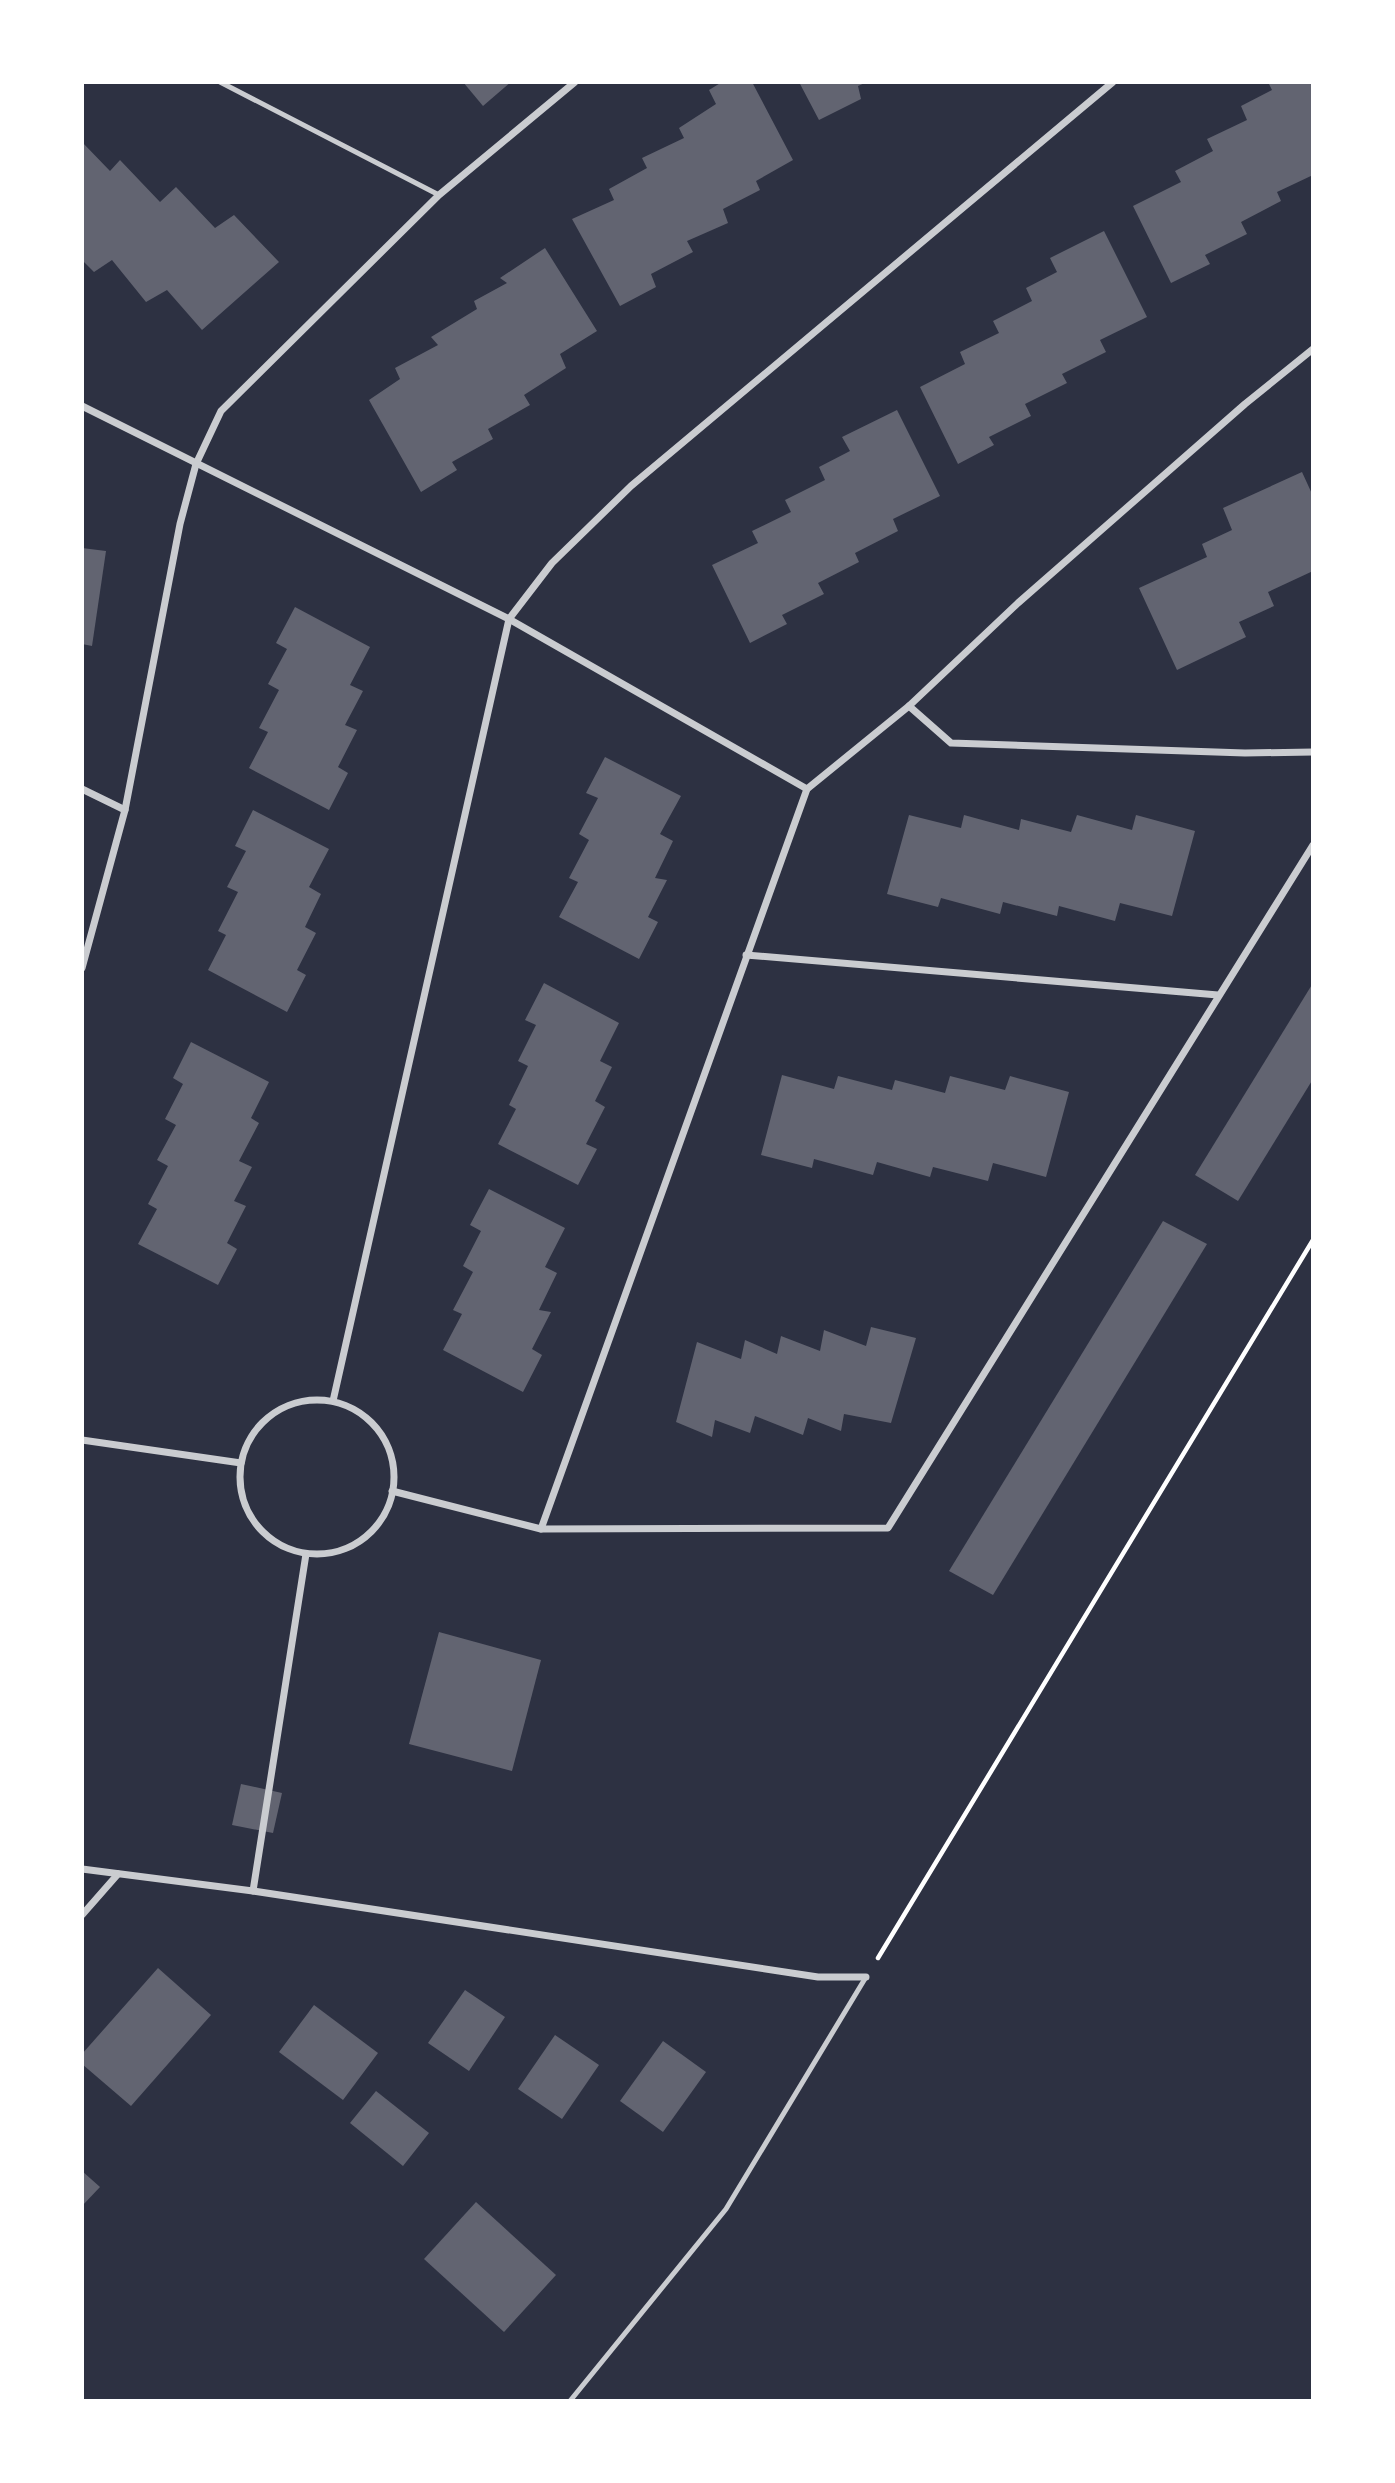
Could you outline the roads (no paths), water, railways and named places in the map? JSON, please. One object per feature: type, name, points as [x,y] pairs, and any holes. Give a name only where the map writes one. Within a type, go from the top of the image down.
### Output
[{"type":"street","points":[[82,968],[125,810],[180,524],[197,464],[221,411],[439,195],[575,82]]},
{"type":"street","points":[[333,1401],[509,619],[552,563],[631,486],[1113,82]]},
{"type":"street","points":[[541,1529],[807,789],[909,706],[1018,603],[1245,404],[1313,349]]},
{"type":"street","points":[[82,406],[509,619],[807,789]]},
{"type":"street","points":[[909,706],[951,743],[1245,753],[1313,752]]},
{"type":"street","points":[[82,789],[125,810]]},
{"type":"street","points":[[392,1492],[541,1529],[888,1528],[1313,845]]},
{"type":"street","points":[[746,955],[1218,995]]},
{"type":"street","points":[[307,1400],[333,1401],[358,1411],[377,1429],[390,1451],[394,1477],[390,1504],[377,1526],[357,1544],[332,1553],[306,1554],[281,1545],[261,1531],[248,1511],[240,1487],[241,1463],[249,1440],[263,1420],[283,1407],[307,1400]]},
{"type":"street","points":[[82,1440],[241,1463]]},
{"type":"street","points":[[253,1891],[306,1554]]},
{"type":"street","points":[[82,1869],[253,1891],[818,1977],[866,1977]]},
{"type":"street","points":[[82,1914],[118,1874]]},
{"type":"lane","points":[[220,82],[439,195]]},
{"type":"lane","points":[[570,2401],[726,2209],[866,1977]]}]
